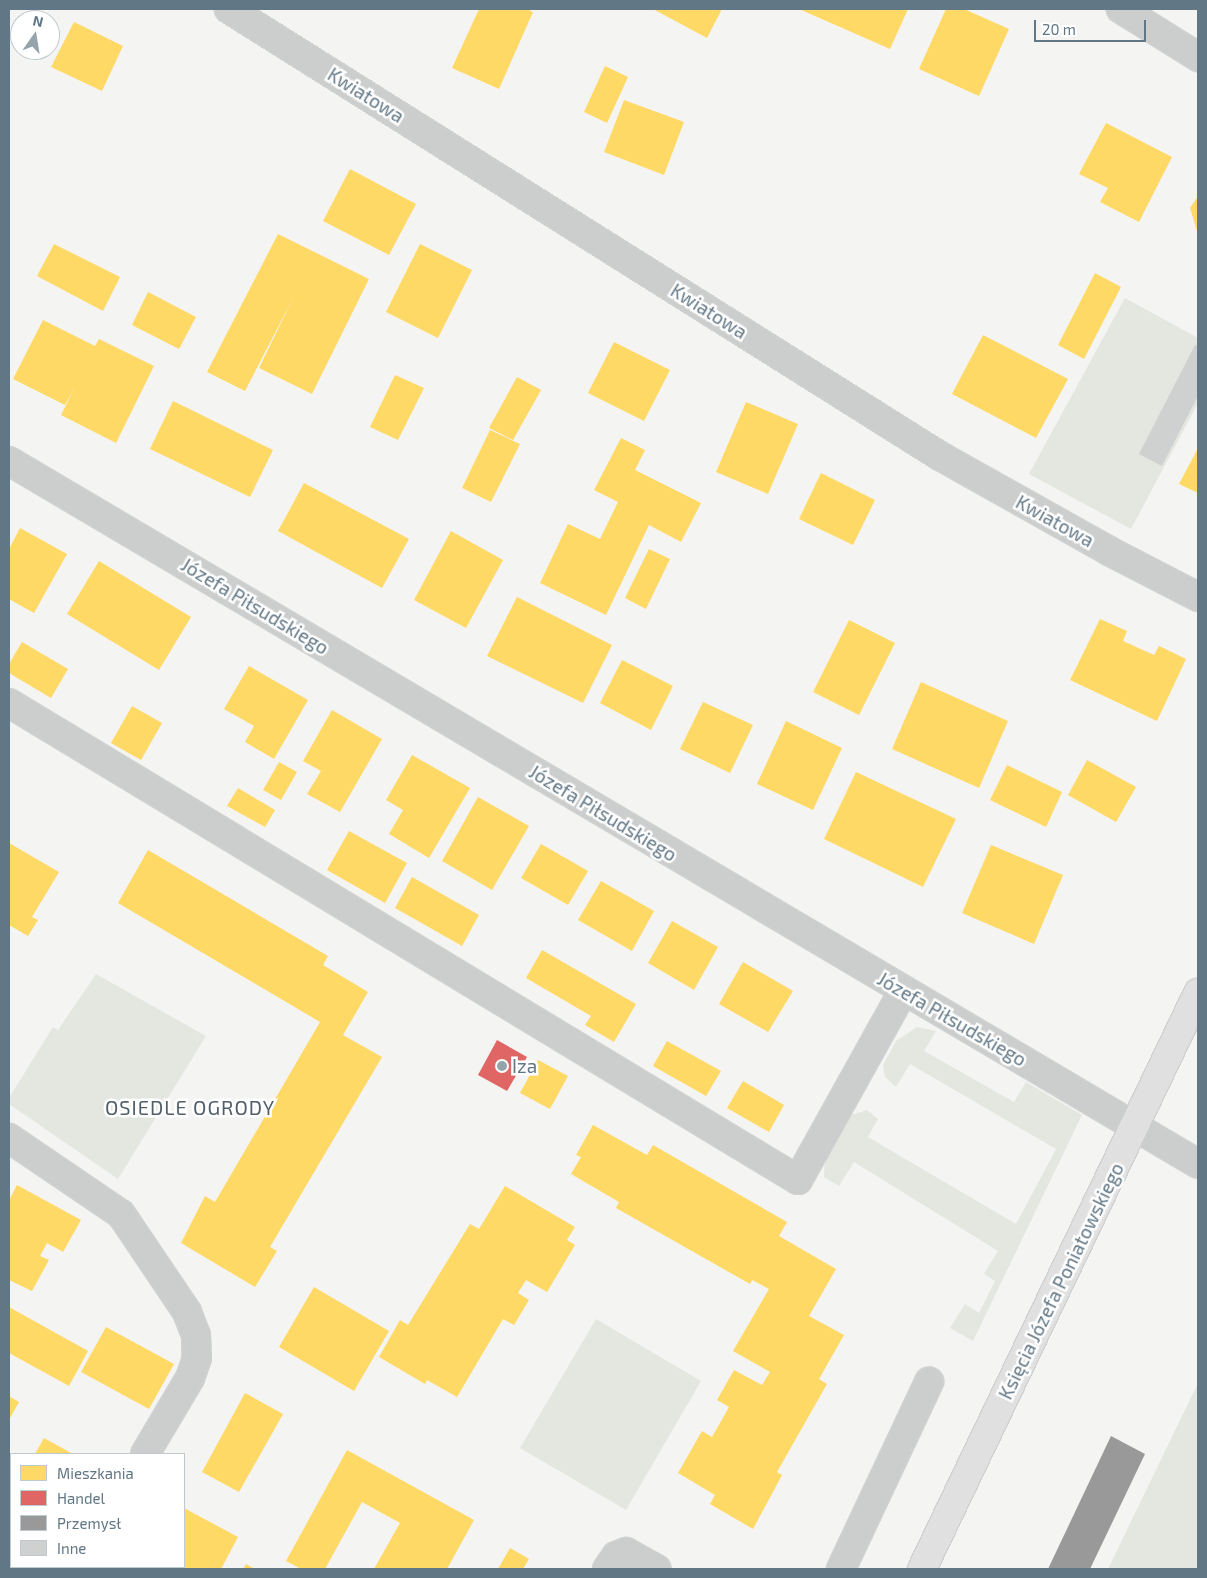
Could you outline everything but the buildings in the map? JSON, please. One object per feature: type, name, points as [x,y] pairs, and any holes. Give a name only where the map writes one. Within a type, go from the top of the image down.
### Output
[{"type":"street","name":"Kwiatowa","points":[[229,9],[940,456],[1109,551],[1198,597]]},
{"type":"street","points":[[1121,9],[1198,57]]},
{"type":"street","name":"Józefa Piłsudskiego","points":[[9,460],[1198,1164]]},
{"type":"street","points":[[9,703],[798,1180],[903,991]]},
{"type":"street","name":"Księcia Józefa Poniatowskiego","points":[[922,1569],[1198,993]]},
{"type":"street","points":[[9,1138],[121,1214],[187,1312],[196,1335],[197,1358],[190,1378],[146,1453]]},
{"type":"street","points":[[841,1569],[929,1382]]},
{"type":"street","points":[[607,1569],[616,1556],[626,1552],[657,1569]]},
{"type":"shaded area","points":[[1125,298],[1198,338],[1198,403],[1131,529],[1029,474]]},
{"type":"shaded area","points":[[96,974],[206,1036],[118,1179],[9,1104],[9,1098],[53,1027],[58,1030]]},
{"type":"shaded area","points":[[917,1027],[936,1031],[924,1051],[1014,1102],[1026,1082],[1082,1115],[973,1341],[950,1328],[965,1304],[979,1313],[995,1281],[984,1274],[998,1251],[854,1162],[839,1186],[824,1177],[825,1158],[851,1115],[867,1110],[878,1119],[868,1137],[1016,1224],[1056,1149],[910,1064],[896,1087],[885,1077],[883,1065],[896,1041]]},
{"type":"shaded area","points":[[596,1319],[701,1381],[626,1510],[520,1448]]},
{"type":"shaded area","points":[[1198,1383],[1198,1569],[1108,1569]]},
{"type":"place","name":"Iza","points":[[502,1066]]},
{"type":"district","name":"OSIEDLE OGRODY","points":[[190,1107]]}]
